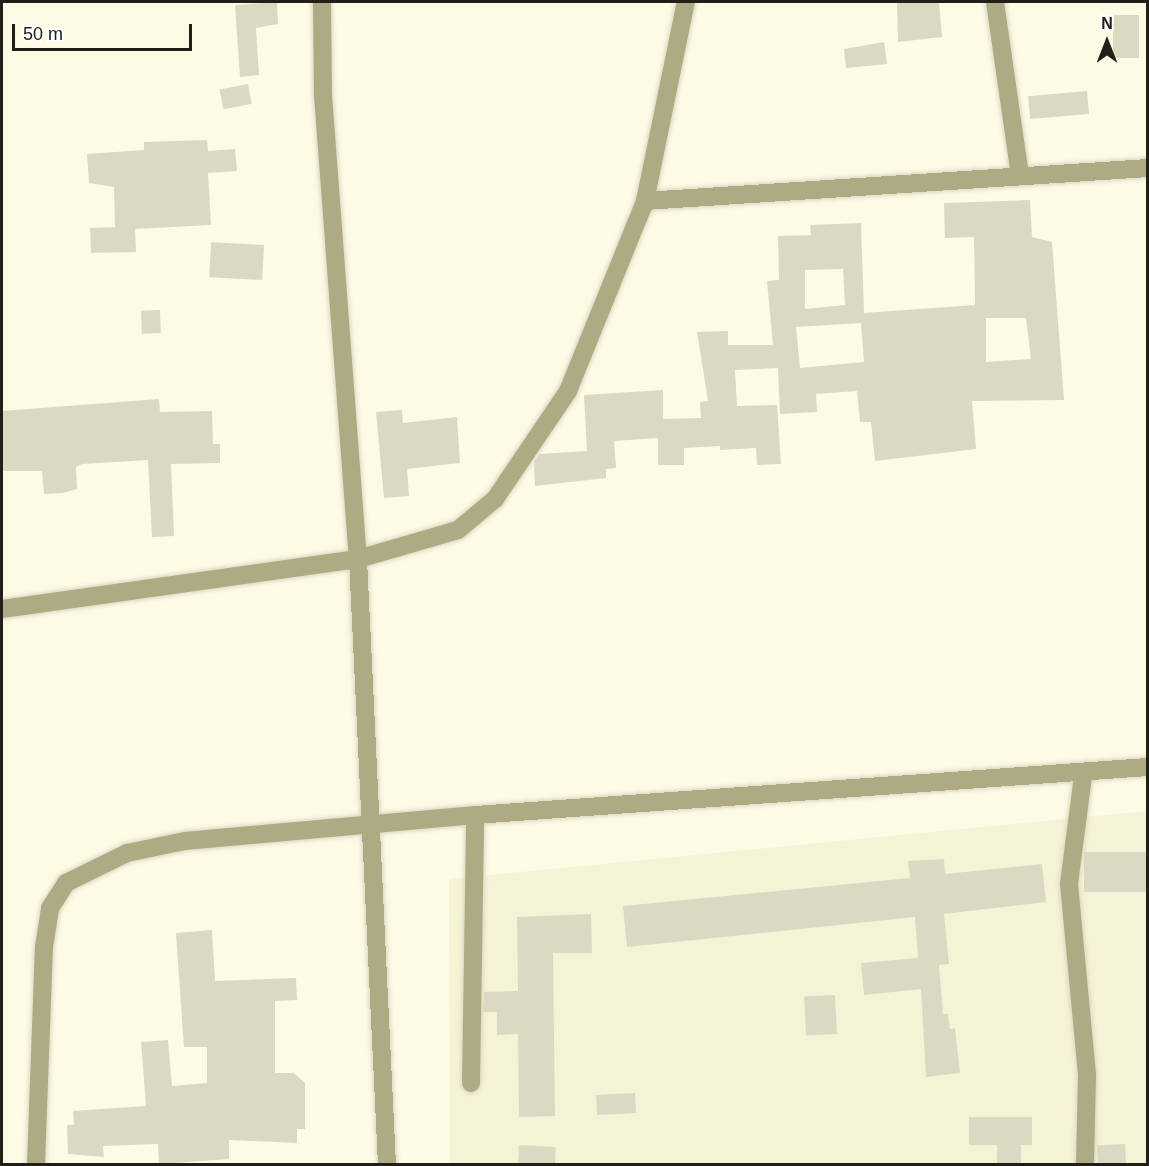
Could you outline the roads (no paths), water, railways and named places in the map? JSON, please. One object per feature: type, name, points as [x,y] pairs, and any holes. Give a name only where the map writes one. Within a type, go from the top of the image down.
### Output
[{"type":"street","points":[[322,2],[323,95],[358,559],[373,826],[387,1164]]},
{"type":"street","points":[[2,609],[358,559],[458,530],[495,499],[568,391],[645,201],[686,2]]},
{"type":"street","points":[[995,2],[1020,175]]},
{"type":"street","points":[[645,201],[1148,168]]},
{"type":"street","points":[[36,1164],[44,947],[50,908],[66,883],[127,853],[185,841],[475,816],[1083,776],[1148,767]]},
{"type":"street","points":[[1083,776],[1069,884],[1087,1076],[1085,1164]]},
{"type":"street","points":[[471,1083],[475,816]]}]
